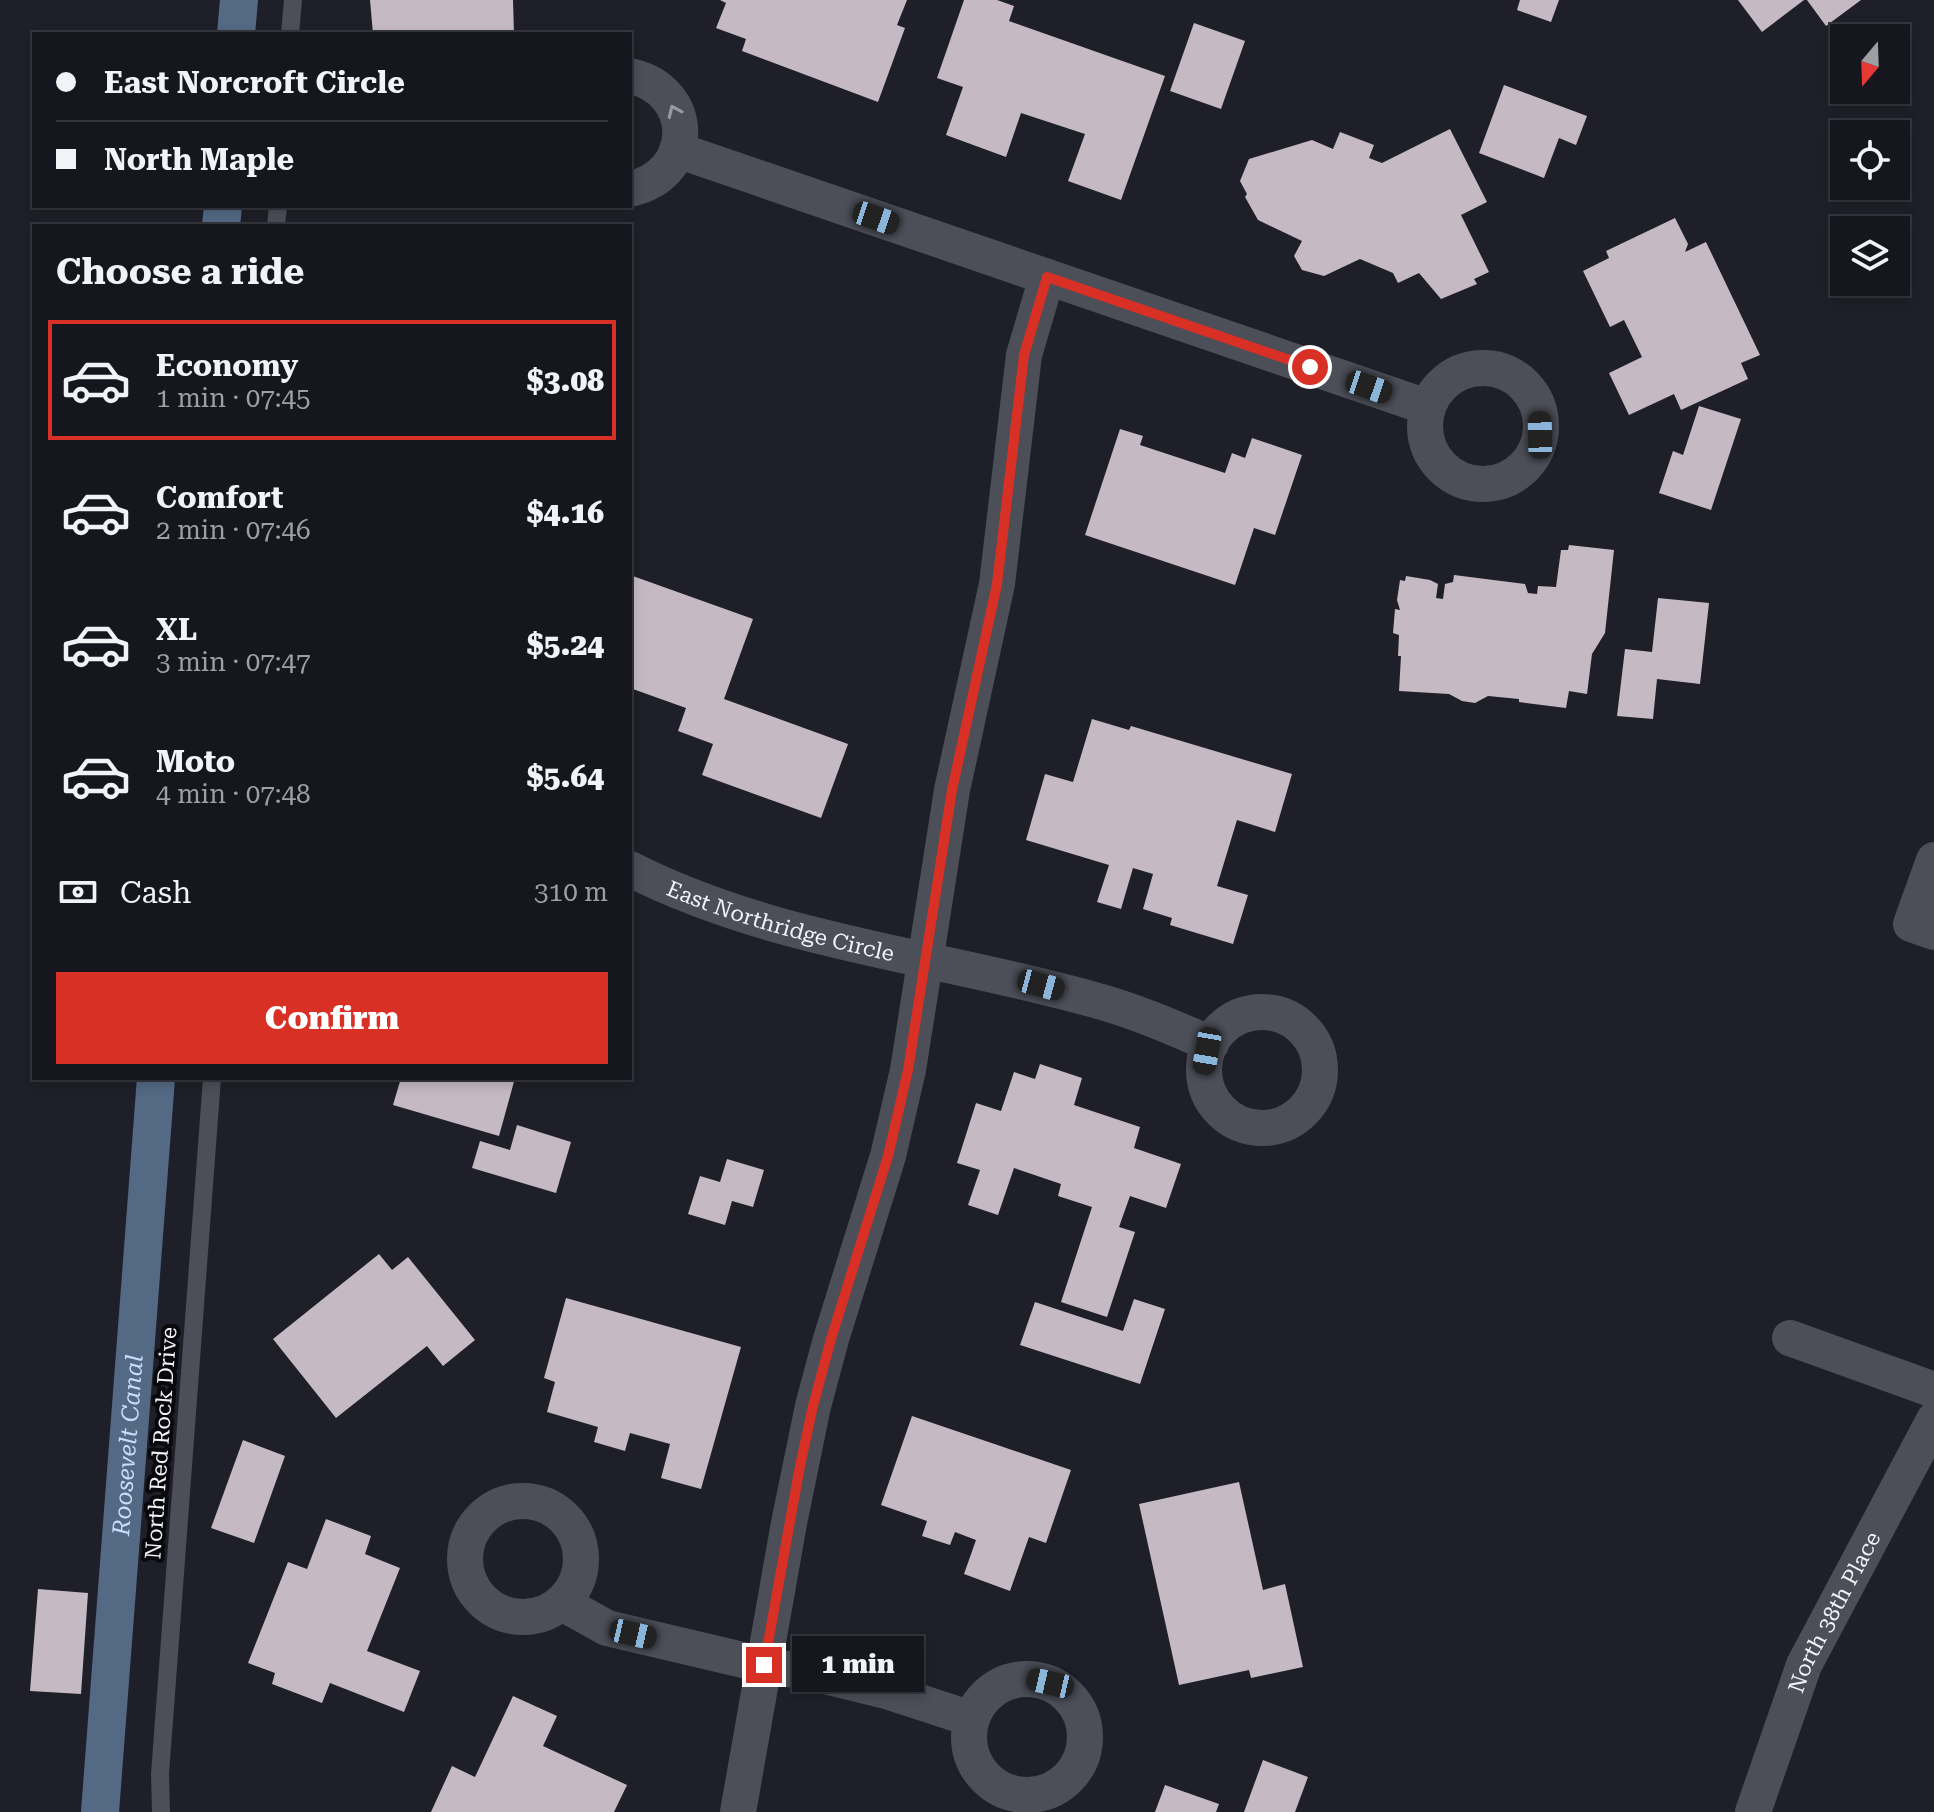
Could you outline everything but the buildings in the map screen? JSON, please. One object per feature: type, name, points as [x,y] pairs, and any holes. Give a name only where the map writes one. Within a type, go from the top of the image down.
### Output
[{"type":"street","points":[[632,76],[645,79],[661,90],[673,104],[680,123],[680,142],[673,161],[661,176],[645,186],[632,189]]},
{"type":"street","points":[[677,150],[1427,407]]},
{"type":"street","points":[[738,1812],[813,1406],[888,1156],[908,1070],[952,790],[997,584],[1024,355],[1047,277]]},
{"type":"street","points":[[1934,860],[1911,924],[1934,932]]},
{"type":"street","name":"East Northridge Circle","points":[[632,870],[659,884],[761,921],[1041,985],[1150,1018],[1211,1044]]},
{"type":"street","points":[[1790,1338],[1934,1390]]},
{"type":"street","name":"North 38th Place","points":[[1753,1812],[1804,1665],[1934,1420]]},
{"type":"street","points":[[562,1603],[607,1628],[886,1691],[972,1719]]},
{"type":"lane","points":[[290,32],[293,0]]},
{"type":"lane","name":"North Red Rock Drive","points":[[161,1812],[160,1774],[212,1080]]},
{"type":"waterway","name":"Roosevelt Canal","points":[[236,32],[239,0]]},
{"type":"waterway","name":"Roosevelt Canal","points":[[221,224],[223,208]]},
{"type":"waterway","name":"Roosevelt Canal","points":[[100,1812],[156,1080]]},
{"type":"route","points":[[764,1665],[813,1406],[888,1156],[908,1070],[952,790],[997,584],[1024,355],[1047,277],[1310,367]]}]
